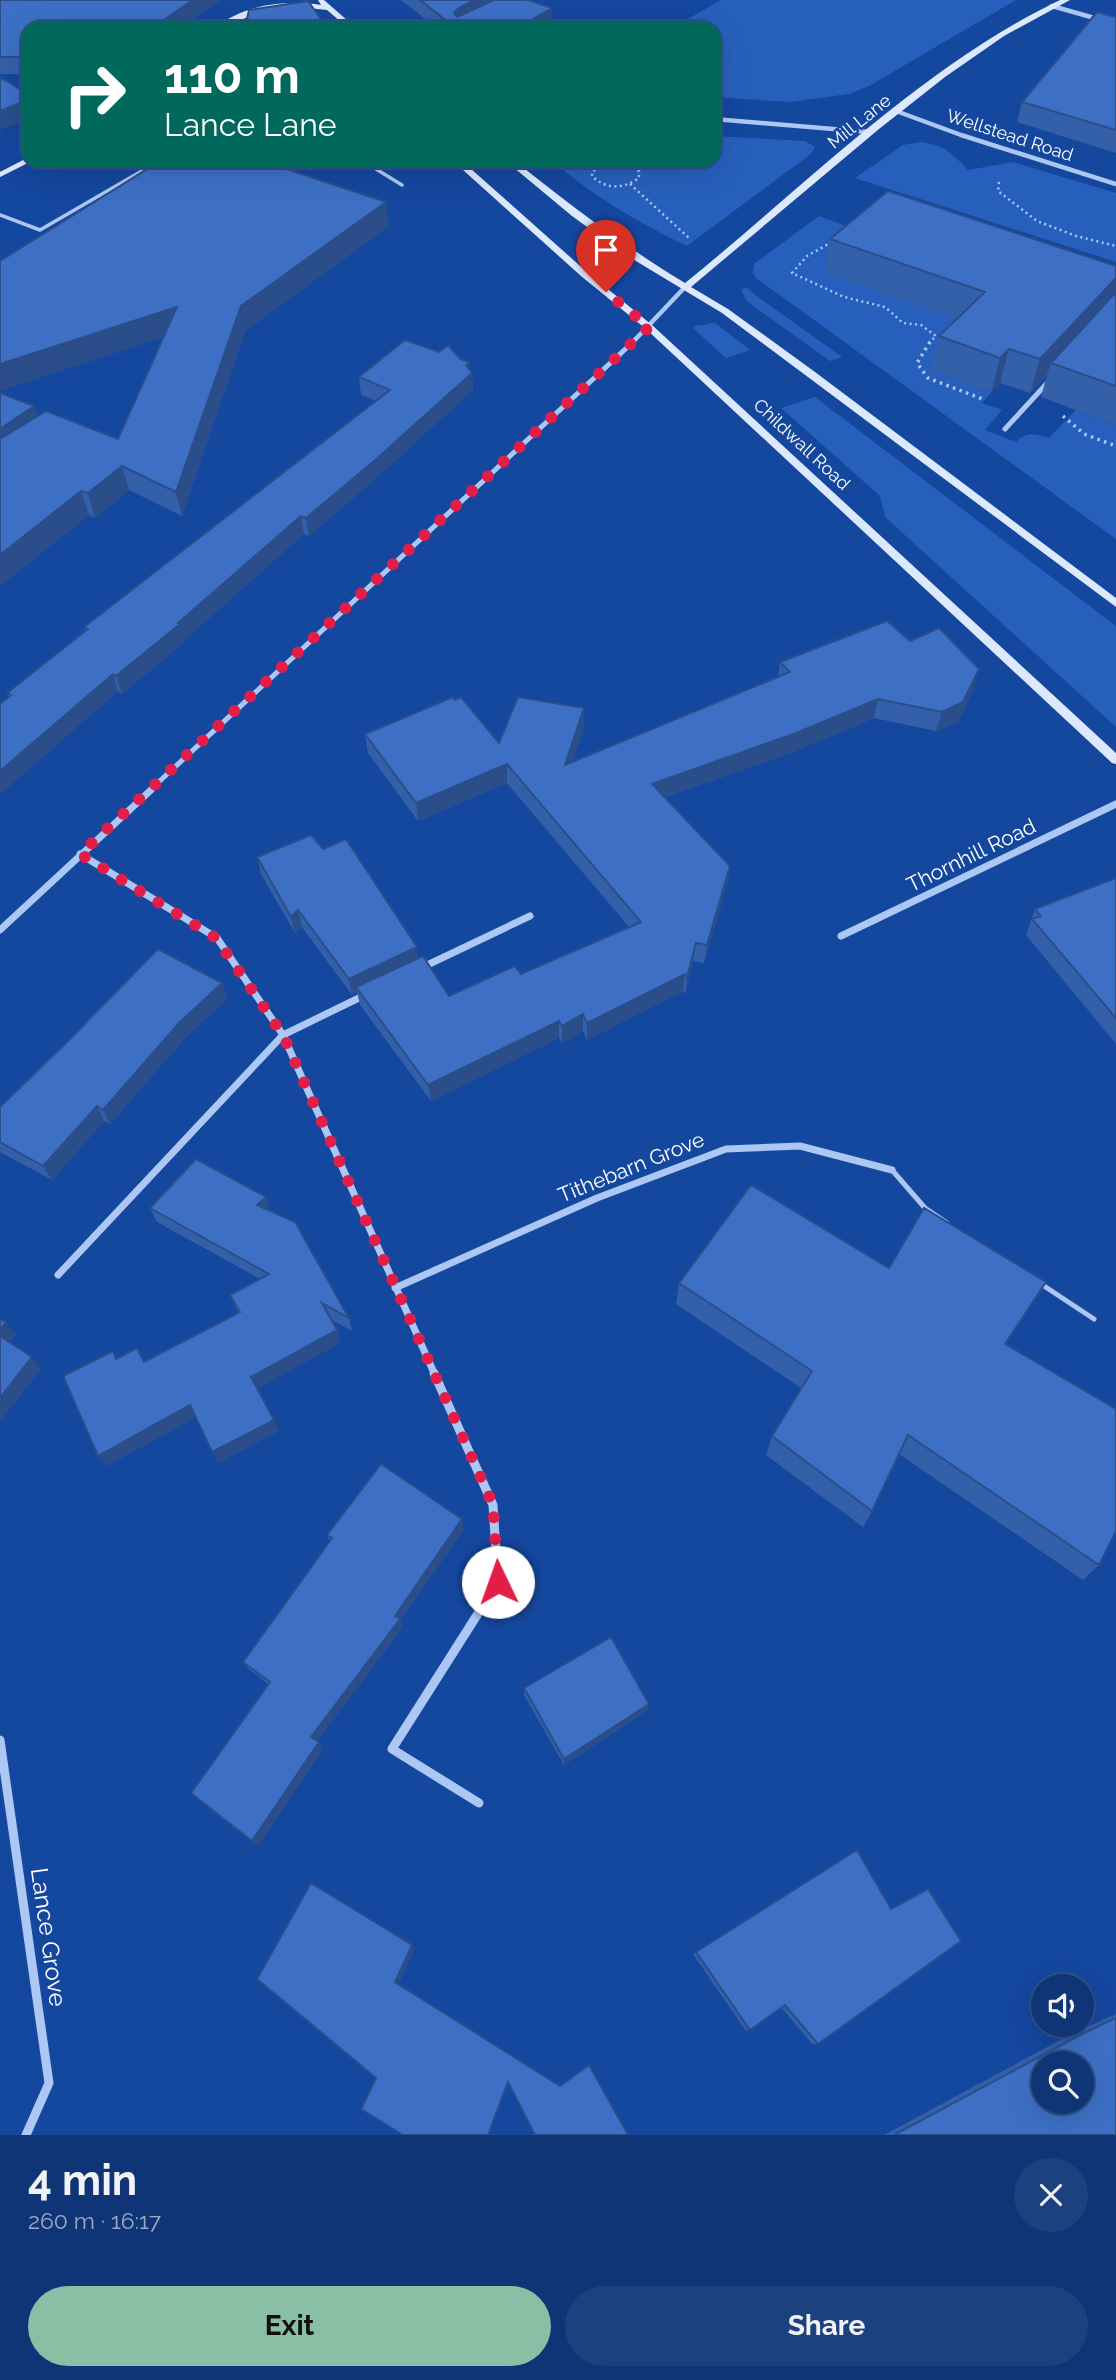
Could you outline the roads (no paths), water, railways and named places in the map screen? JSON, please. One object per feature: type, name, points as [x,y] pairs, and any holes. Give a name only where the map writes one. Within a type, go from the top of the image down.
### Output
[{"type":"main road","points":[[320,0],[344,21]]},
{"type":"main road","name":"Mill Lane","points":[[685,286],[736,247],[869,132],[969,54],[1066,0]]},
{"type":"main road","points":[[234,18],[248,2]]},
{"type":"main road","points":[[230,21],[270,5],[304,3],[328,8]]},
{"type":"main road","points":[[0,175],[21,164]]},
{"type":"main road","name":"Childwall Road","points":[[465,168],[584,274],[649,327],[1116,760]]},
{"type":"main road","points":[[519,168],[608,238],[725,311],[812,374],[1116,603]]},
{"type":"street","points":[[1052,6],[1116,24]]},
{"type":"street","name":"Wellstead Road","points":[[896,111],[961,135],[1116,184]]},
{"type":"street","points":[[721,120],[869,132]]},
{"type":"street","points":[[0,930],[649,327],[685,286]]},
{"type":"street","points":[[1005,429],[1054,375]]},
{"type":"street","name":"Thornhill Road","points":[[841,936],[1116,804]]},
{"type":"street","points":[[80,854],[216,938],[283,1035],[493,1505],[498,1582],[392,1749],[479,1803]]},
{"type":"street","points":[[419,970],[530,916]]},
{"type":"street","points":[[58,1275],[283,1035],[369,993]]},
{"type":"street","name":"Tithebarn Grove","points":[[395,1288],[597,1198],[726,1149],[800,1146],[892,1170]]},
{"type":"street","name":"Lance Grove","points":[[0,1740],[49,2083],[26,2135]]},
{"type":"lane","points":[[0,215],[40,230],[147,168]]},
{"type":"lane","points":[[374,168],[402,185]]},
{"type":"lane","points":[[892,1170],[925,1208],[959,1230]]},
{"type":"lane","points":[[1027,1275],[1094,1320]]}]
